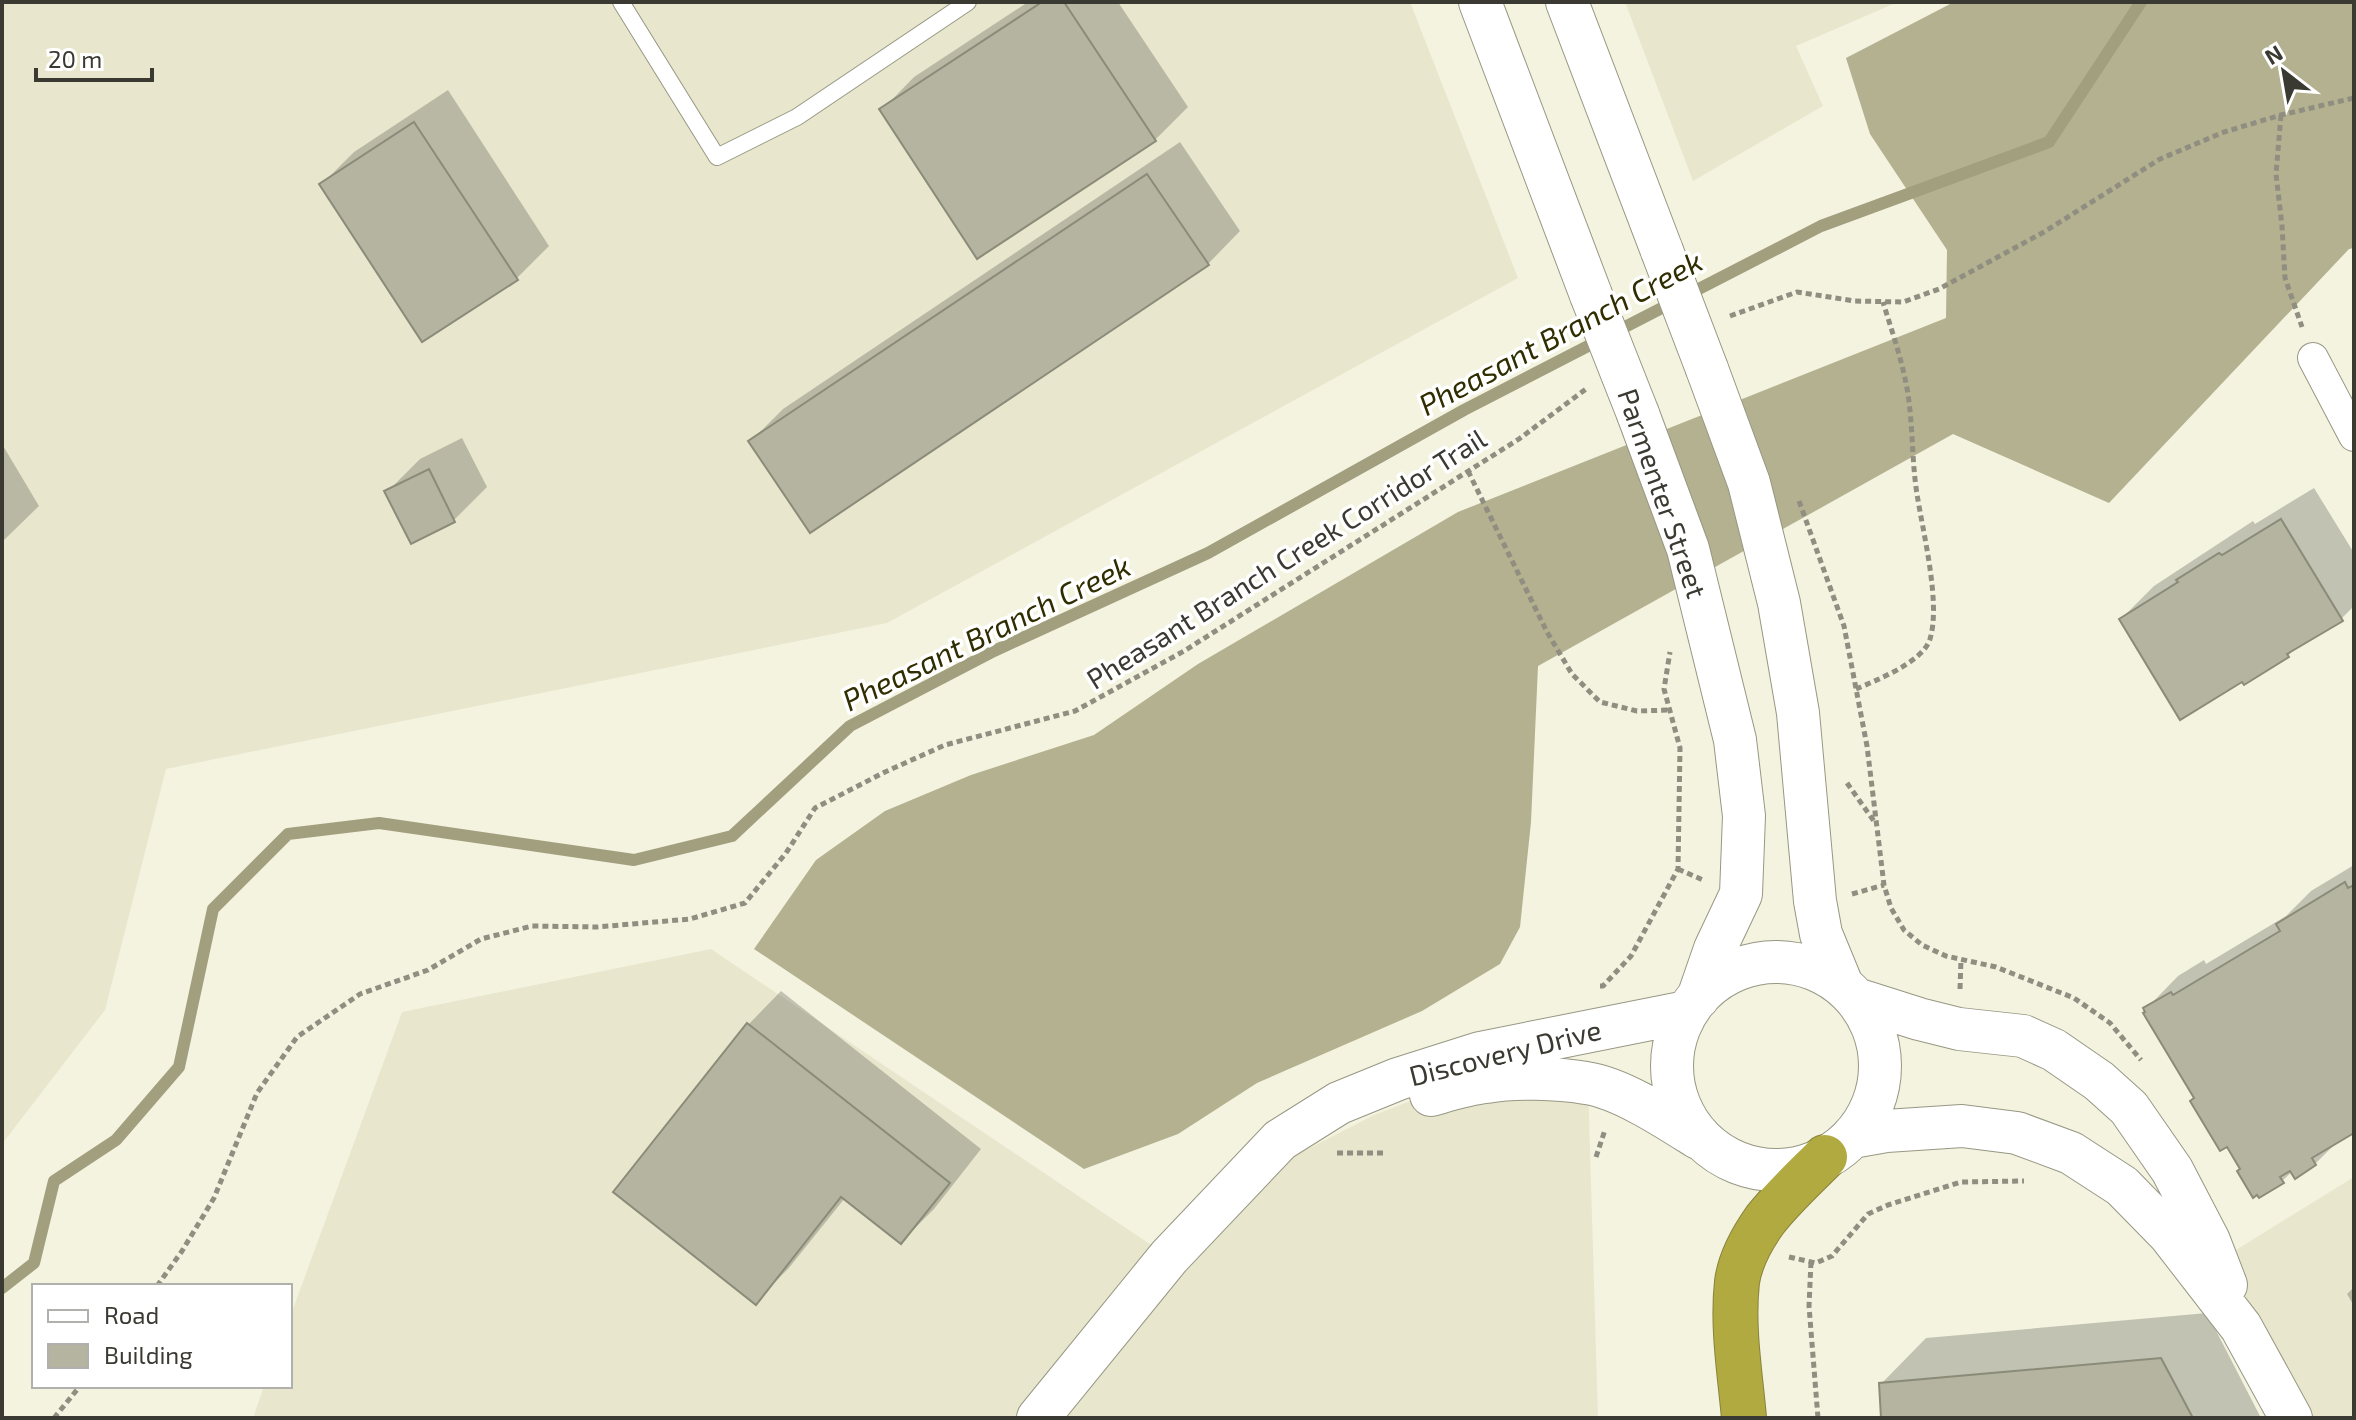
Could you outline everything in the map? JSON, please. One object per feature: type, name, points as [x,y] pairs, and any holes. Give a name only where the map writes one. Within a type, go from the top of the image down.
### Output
[{"type":"highway","points":[[1744,1418],[1736,1336],[1737,1279],[1746,1253],[1765,1221],[1787,1195],[1839,1147]]},
{"type":"street","name":"Parmenter Street","points":[[1480,2],[1688,549],[1735,740],[1744,816],[1741,894],[1692,1005]]},
{"type":"street","points":[[1567,2],[1749,483],[1779,603],[1798,713],[1821,934],[1849,992],[1872,1024],[1879,1053],[1878,1083],[1869,1112],[1839,1147]]},
{"type":"street","points":[[2313,358],[2354,436]]},
{"type":"street","points":[[2241,1327],[2218,1261],[2172,1170],[2129,1108],[2099,1081],[2054,1050],[2023,1036],[1959,1029],[1919,1019],[1849,992],[1814,970],[1783,962],[1751,965],[1722,977],[1692,1005],[1675,1038],[1672,1067],[1675,1095],[1687,1121],[1705,1143],[1732,1161],[1763,1169],[1795,1169],[1839,1147],[1886,1131],[1962,1126],[2017,1133],[2071,1153],[2122,1186],[2169,1234],[2241,1327],[2291,1418]]},
{"type":"street","name":"Discovery Drive","points":[[1038,1418],[1169,1257],[1280,1140],[1339,1103],[1398,1079],[1480,1053],[1692,1005]]},
{"type":"street","name":"Discovery Drive","points":[[1219,1202],[1300,1153],[1374,1115],[1421,1097],[1487,1082],[1540,1080],[1588,1083],[1666,1118],[1705,1143]]},
{"type":"lane","points":[[621,2],[717,157],[797,117],[968,2]]},
{"type":"path","points":[[1724,319],[1797,292],[1855,301],[1903,302],[1939,289],[2044,232],[2160,159],[2224,132],[2354,98]]},
{"type":"path","points":[[2281,115],[2276,174],[2285,278],[2313,358]]},
{"type":"path","points":[[1856,689],[1913,660],[1930,642],[1935,607],[1912,463],[1909,402],[1902,363],[1882,301]]},
{"type":"path","name":"Pheasant Branch Creek Corridor Trail","points":[[158,1284],[214,1198],[257,1093],[297,1037],[360,994],[428,970],[481,939],[532,926],[597,927],[690,919],[745,903],[786,853],[815,808],[945,745],[1075,711],[1184,651],[1519,439],[1599,383]]},
{"type":"path","points":[[1468,471],[1547,632],[1572,674],[1600,702],[1637,711],[1670,710]]},
{"type":"path","points":[[1795,492],[1844,626],[1867,746],[1884,885],[1891,908],[1904,930],[1922,945],[1946,956],[1996,967],[2074,998],[2110,1023],[2142,1061]]},
{"type":"path","points":[[1603,986],[1631,956],[1678,869],[1680,748],[1664,689]]},
{"type":"path","points":[[1793,1259],[1816,1263],[1832,1256],[1868,1214],[1888,1205],[1961,1182],[2036,1181]]},
{"type":"path","points":[[1811,1262],[1809,1306],[1818,1418]]},
{"type":"path","points":[[54,1418],[78,1388]]},
{"type":"shaded area","points":[[2,2],[1410,2],[1518,278],[887,623],[166,769],[105,1010],[2,1144]]},
{"type":"shaded area","points":[[1625,2],[1898,2],[1796,46],[1823,106],[1693,181]]},
{"type":"shaded area","points":[[1954,2],[2354,2],[2354,248],[2349,249],[2109,503],[1953,434],[1538,666],[1531,822],[1520,927],[1500,964],[1422,1011],[1257,1083],[1178,1134],[1084,1169],[754,949],[816,860],[885,811],[971,775],[1094,735],[1198,664],[1458,512],[1946,318],[1947,250],[1870,134],[1846,58]]},
{"type":"shaded area","points":[[711,949],[1169,1257],[1219,1202],[1300,1153],[1374,1115],[1421,1097],[1588,1083],[1598,1418],[253,1418],[263,1388],[292,1388],[292,1312],[402,1012]]},
{"type":"shaded area","points":[[2354,1177],[2354,1418],[2291,1418],[2218,1261]]},
{"type":"building","points":[[1042,2],[1064,2],[1156,141],[977,259],[879,109]]},
{"type":"building","points":[[414,122],[518,280],[422,342],[319,184]]},
{"type":"building","points":[[1147,174],[1209,265],[810,533],[748,441]]},
{"type":"building","points":[[429,469],[455,522],[411,544],[384,491]]},
{"type":"building","points":[[2281,519],[2343,621],[2287,654],[2289,657],[2244,685],[2242,682],[2180,720],[2119,619],[2219,553],[2222,555]]},
{"type":"building","points":[[2345,882],[2348,888],[2354,885],[2354,1133],[2312,1158],[2316,1165],[2295,1179],[2290,1171],[2280,1177],[2284,1183],[2259,1198],[2257,1195],[2253,1198],[2227,1147],[2220,1151],[2190,1101],[2194,1098],[2143,1013],[2143,1008],[2171,992],[2173,995],[2280,931],[2276,924]]},
{"type":"building","points":[[747,1023],[950,1183],[901,1244],[841,1197],[756,1305],[613,1192]]},
{"type":"building","points":[[2161,1358],[2193,1418],[1881,1418],[1879,1383]]},
{"type":"waterway","name":"Pheasant Branch Creek","points":[[2,1288],[34,1263],[54,1181],[116,1140],[179,1067],[213,909],[288,834],[379,823],[634,860],[732,836],[850,726],[994,651],[1208,553],[1464,410],[1821,226],[2049,142],[2141,2]]}]
